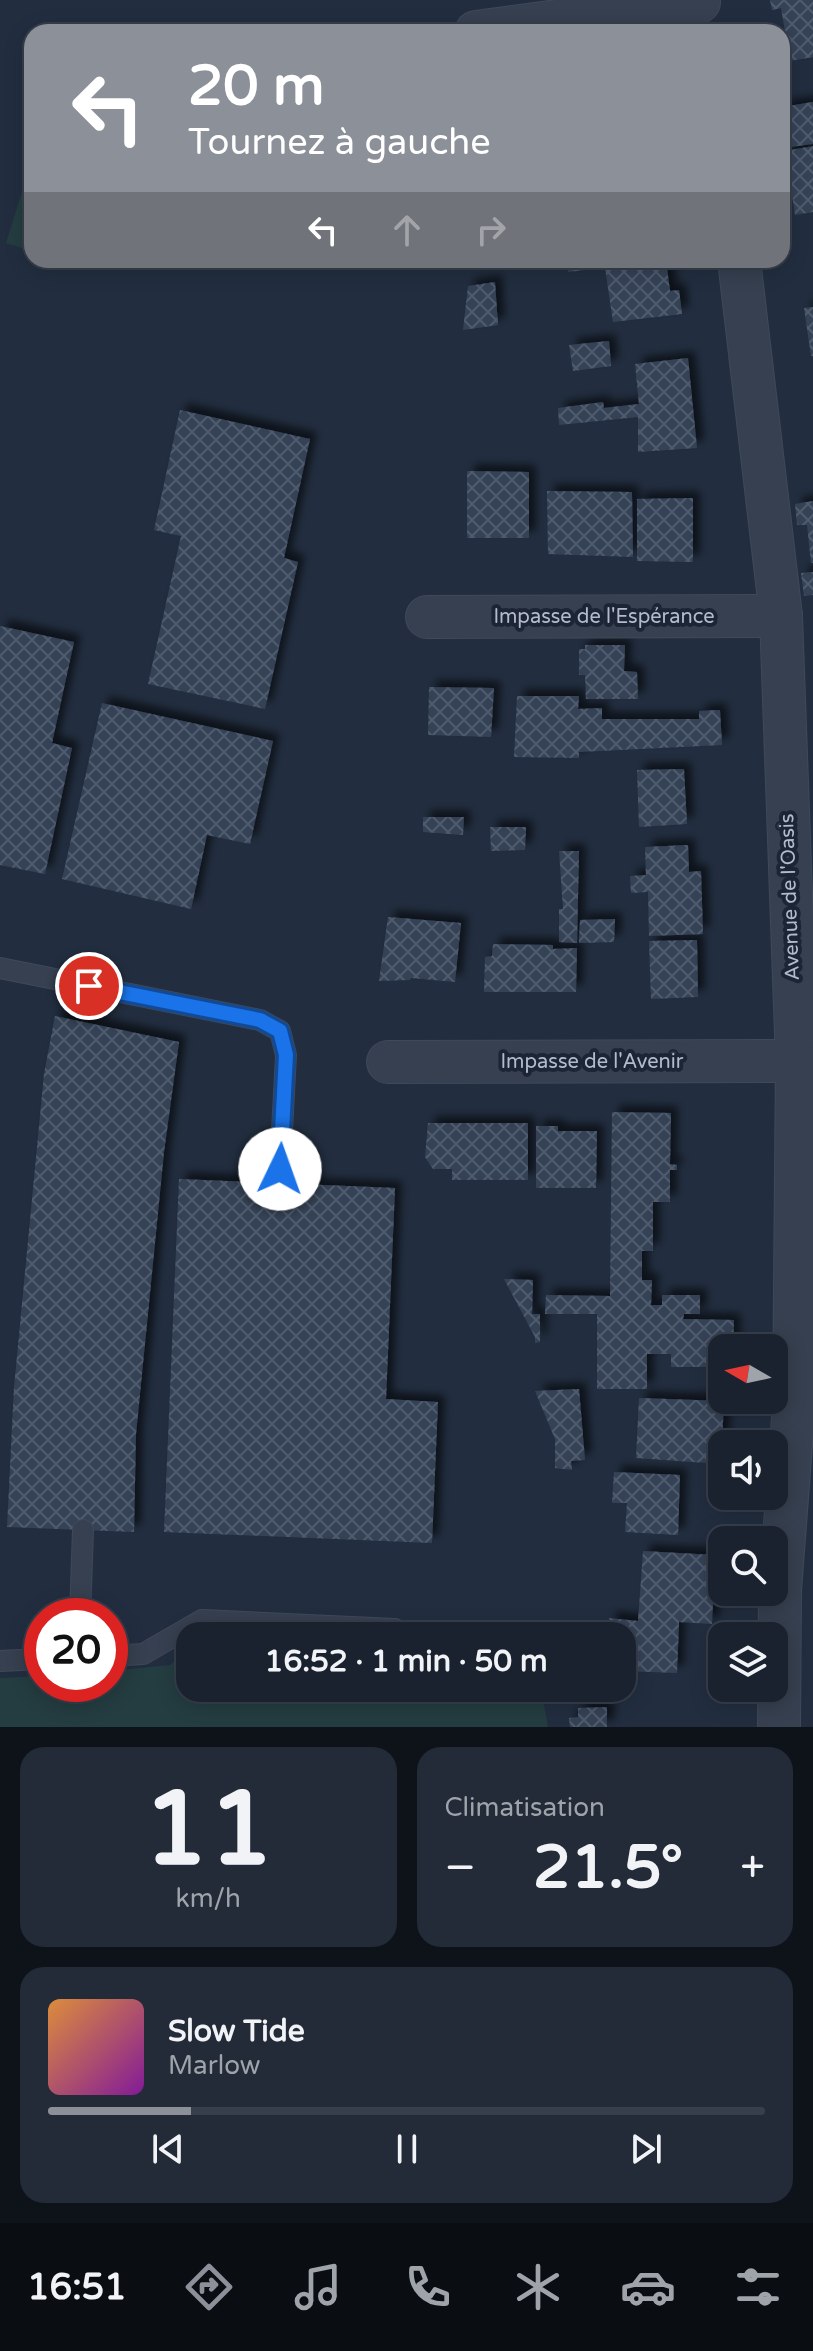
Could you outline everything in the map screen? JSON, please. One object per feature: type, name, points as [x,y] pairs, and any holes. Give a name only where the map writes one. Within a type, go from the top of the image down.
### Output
[{"type":"street","points":[[561,24],[700,11]]},
{"type":"street","name":"Avenue de l'Oasis","points":[[740,268],[781,616],[797,1061],[794,1405],[780,1590],[779,1727]]},
{"type":"street","name":"Impasse de l'Espérance","points":[[427,617],[781,616]]},
{"type":"street","name":"Impasse de l'Avenir","points":[[388,1062],[797,1061]]},
{"type":"lane","points":[[0,968],[260,1020],[280,1031],[286,1055],[280,1169]]},
{"type":"lane","points":[[81,1598],[83,1530]]},
{"type":"lane","points":[[199,1622],[245,1622]]},
{"type":"lane","points":[[128,1655],[143,1654],[176,1635]]},
{"type":"lane","points":[[0,1661],[24,1660]]},
{"type":"green space","points":[[24,186],[24,249],[6,243]]},
{"type":"green space","points":[[176,1660],[176,1702],[544,1702],[548,1727],[0,1727],[0,1678],[24,1677],[24,1702],[128,1702],[128,1669],[170,1665]]},
{"type":"building","points":[[770,0],[813,0],[813,57],[790,61],[790,24],[784,24],[781,8],[772,10]]},
{"type":"building","points":[[813,102],[813,144],[790,147],[790,106]]},
{"type":"building","points":[[813,146],[813,212],[795,215],[790,183],[790,150]]},
{"type":"building","points":[[567,268],[605,268],[568,272]]},
{"type":"building","points":[[605,268],[667,268],[670,291],[679,290],[682,314],[613,322]]},
{"type":"building","points":[[495,282],[498,325],[463,330],[468,286]]},
{"type":"building","points":[[813,307],[813,356],[811,356],[804,308]]},
{"type":"building","points":[[609,341],[611,366],[573,371],[569,345]]},
{"type":"building","points":[[688,358],[697,448],[638,452],[638,417],[559,425],[558,408],[603,402],[604,408],[639,404],[635,364]]},
{"type":"building","points":[[180,410],[310,439],[284,558],[298,562],[265,709],[148,684],[181,536],[154,530]]},
{"type":"building","points":[[467,471],[529,472],[529,538],[467,538]]},
{"type":"building","points":[[547,491],[632,492],[633,557],[548,554]]},
{"type":"building","points":[[693,498],[693,562],[637,561],[637,499]]},
{"type":"building","points":[[813,501],[811,563],[807,525],[797,525],[795,504]]},
{"type":"building","points":[[813,572],[813,595],[804,596],[801,573]]},
{"type":"building","points":[[0,626],[74,642],[52,743],[72,748],[45,874],[0,865]]},
{"type":"building","points":[[585,645],[625,645],[624,671],[637,672],[638,699],[586,699],[585,675],[579,675],[579,649],[585,649]]},
{"type":"building","points":[[429,687],[494,688],[491,737],[428,735]]},
{"type":"building","points":[[517,696],[579,696],[578,709],[602,708],[602,719],[699,719],[699,711],[720,710],[722,745],[579,752],[579,758],[514,757]]},
{"type":"building","points":[[102,703],[273,741],[250,844],[207,835],[191,909],[62,879]]},
{"type":"building","points":[[684,769],[687,824],[639,827],[637,770]]},
{"type":"building","points":[[423,817],[464,817],[463,835],[423,832]]},
{"type":"building","points":[[490,827],[526,827],[525,850],[491,851]]},
{"type":"building","points":[[688,845],[689,872],[701,871],[703,934],[649,936],[648,892],[631,893],[630,876],[646,875],[645,847]]},
{"type":"building","points":[[559,851],[579,851],[577,943],[559,942],[559,909],[563,909]]},
{"type":"building","points":[[388,917],[461,923],[455,982],[411,978],[379,981]]},
{"type":"building","points":[[615,919],[614,942],[579,943],[580,920]]},
{"type":"building","points":[[697,940],[698,997],[651,999],[649,941]]},
{"type":"building","points":[[493,944],[577,948],[576,992],[484,992],[485,957],[492,956]]},
{"type":"building","points":[[55,1016],[179,1042],[164,1152],[136,1434],[134,1532],[7,1527],[14,1387],[44,1074]]},
{"type":"building","points":[[612,1112],[671,1113],[670,1164],[677,1165],[677,1170],[670,1170],[670,1202],[653,1202],[653,1251],[642,1251],[642,1280],[652,1280],[651,1305],[662,1305],[662,1295],[700,1295],[700,1314],[684,1314],[683,1319],[734,1320],[734,1334],[708,1334],[708,1367],[671,1367],[671,1354],[647,1354],[647,1389],[597,1389],[597,1314],[545,1314],[546,1295],[610,1296]]},
{"type":"building","points":[[428,1123],[528,1123],[528,1180],[452,1180],[452,1169],[433,1169],[425,1157]]},
{"type":"building","points":[[536,1126],[558,1126],[558,1131],[597,1131],[596,1188],[536,1188]]},
{"type":"building","points":[[179,1179],[395,1188],[386,1399],[438,1402],[432,1543],[164,1532]]},
{"type":"building","points":[[504,1279],[533,1280],[532,1314],[540,1314],[540,1342],[535,1343],[535,1337]]},
{"type":"building","points":[[579,1389],[585,1460],[571,1461],[572,1470],[555,1468],[555,1439],[535,1391]]},
{"type":"building","points":[[639,1398],[708,1400],[708,1414],[723,1414],[723,1430],[708,1430],[708,1463],[636,1458]]},
{"type":"building","points":[[614,1472],[680,1475],[678,1535],[625,1532],[627,1503],[612,1503]]},
{"type":"building","points":[[643,1551],[708,1555],[708,1606],[713,1606],[712,1622],[679,1622],[677,1673],[636,1672],[636,1622],[609,1622],[609,1618],[638,1621]]},
{"type":"building","points":[[607,1707],[607,1727],[570,1727],[569,1718],[578,1717],[578,1708]]},
{"type":"route","points":[[89,986],[260,1020],[280,1031],[286,1055],[280,1169]]}]
